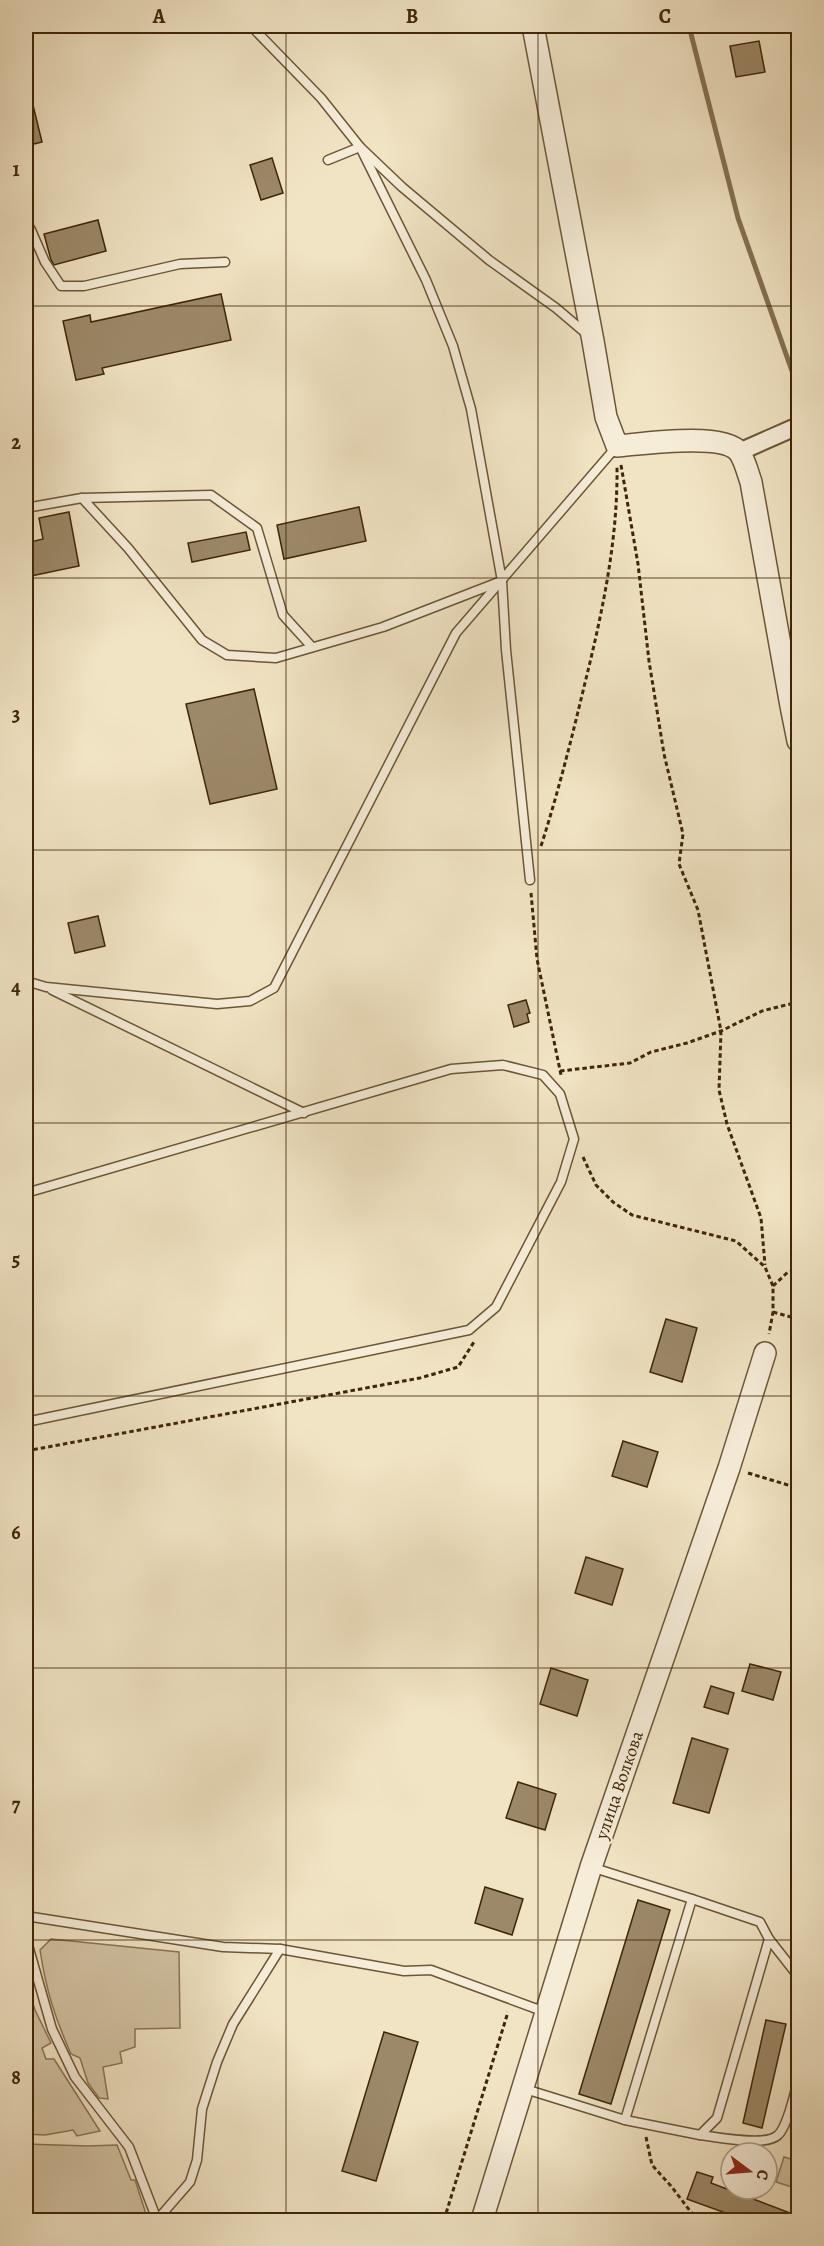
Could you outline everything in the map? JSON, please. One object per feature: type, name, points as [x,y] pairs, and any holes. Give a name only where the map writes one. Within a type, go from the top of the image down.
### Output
[{"type":"street","points":[[533,26],[606,417],[617,446],[696,440],[725,444],[739,452],[751,483],[798,741]]},
{"type":"street","points":[[739,452],[798,426]]},
{"type":"street","name":"улица Волкова","points":[[482,2220],[591,1867],[729,1468],[765,1353]]},
{"type":"lane","points":[[251,26],[321,98],[360,147],[402,187],[489,260],[556,308],[593,341]]},
{"type":"lane","points":[[328,160],[360,147]]},
{"type":"lane","points":[[360,147],[426,280],[453,346],[471,409],[502,581],[506,650],[514,707],[530,880]]},
{"type":"lane","points":[[26,222],[45,262],[61,286],[84,286],[180,264],[225,262]]},
{"type":"lane","points":[[46,987],[217,1004],[250,1001],[274,988],[456,633],[617,446]]},
{"type":"lane","points":[[26,508],[82,498],[211,495],[257,528],[283,615],[312,647]]},
{"type":"lane","points":[[82,498],[128,548],[202,640],[227,655],[276,658],[383,627],[502,581]]},
{"type":"lane","points":[[26,981],[46,987],[304,1113]]},
{"type":"lane","points":[[26,1193],[451,1069],[503,1065],[543,1075],[560,1094],[574,1139],[561,1182],[496,1307],[469,1330],[26,1422]]},
{"type":"lane","points":[[591,1867],[760,1922],[769,1939],[798,1976]]},
{"type":"lane","points":[[625,2120],[692,1899]]},
{"type":"lane","points":[[26,1916],[222,1947],[280,1949],[404,1971],[431,1970],[545,2012]]},
{"type":"lane","points":[[26,1938],[52,2029],[75,2077],[129,2147],[157,2220],[190,2182],[197,2160],[202,2109],[217,2062],[233,2024],[280,1949]]},
{"type":"lane","points":[[700,2135],[717,2118],[769,1939]]},
{"type":"lane","points":[[522,2088],[643,2124],[700,2135],[767,2141],[779,2135],[793,2101],[798,2078]]},
{"type":"path","points":[[540,849],[560,787],[604,605],[617,504],[617,446]]},
{"type":"path","points":[[617,446],[638,564],[649,661],[664,754],[683,834],[679,864],[698,910],[721,1031],[719,1090],[727,1124],[760,1218],[765,1267],[773,1287],[773,1312],[765,1353]]},
{"type":"path","points":[[530,880],[537,959],[563,1082]]},
{"type":"path","points":[[560,1071],[630,1063],[651,1052],[721,1031],[762,1011],[798,1002]]},
{"type":"path","points":[[574,1139],[596,1185],[613,1202],[632,1215],[736,1241],[765,1267]]},
{"type":"path","points":[[773,1287],[788,1272],[798,1270]]},
{"type":"path","points":[[773,1312],[798,1319]]},
{"type":"path","points":[[26,1451],[420,1378],[458,1367],[477,1337]]},
{"type":"path","points":[[729,1468],[798,1488]]},
{"type":"path","points":[[444,2220],[512,2001]]},
{"type":"path","points":[[643,2124],[652,2165],[696,2220]]},
{"type":"shaded area","points":[[51,1939],[179,1952],[180,2028],[135,2029],[135,2047],[120,2052],[122,2063],[103,2067],[108,2099],[99,2098],[88,2083],[80,2058],[71,2054],[56,2016],[48,1991],[40,1950]]},
{"type":"shaded area","points":[[26,1981],[35,2010],[51,2043],[42,2048],[46,2059],[54,2059],[100,2131],[77,2136],[73,2130],[45,2135],[26,2134]]},
{"type":"shaded area","points":[[26,2144],[117,2145],[131,2180],[135,2180],[148,2220],[26,2220]]},
{"type":"shaded area","points":[[784,2157],[798,2161],[798,2189],[779,2183],[779,2173]]},
{"type":"building","points":[[759,41],[765,72],[736,77],[730,46]]},
{"type":"building","points":[[26,97],[31,97],[42,142],[26,146]]},
{"type":"building","points":[[272,158],[283,193],[261,200],[250,165]]},
{"type":"building","points":[[98,220],[106,251],[54,265],[44,234]]},
{"type":"building","points":[[221,294],[231,340],[102,368],[104,374],[76,380],[63,321],[90,315],[91,322]]},
{"type":"building","points":[[359,507],[366,541],[284,559],[277,525]]},
{"type":"building","points":[[69,512],[79,566],[26,577],[26,543],[43,539],[39,518]]},
{"type":"building","points":[[246,532],[250,550],[192,562],[188,543]]},
{"type":"building","points":[[254,689],[277,789],[210,804],[186,704]]},
{"type":"building","points":[[98,916],[105,946],[75,953],[68,923]]},
{"type":"building","points":[[526,1000],[530,1013],[527,1014],[529,1022],[514,1027],[508,1005]]},
{"type":"building","points":[[666,1319],[697,1328],[682,1382],[650,1372]]},
{"type":"building","points":[[623,1441],[658,1452],[647,1487],[612,1476]]},
{"type":"building","points":[[586,1557],[623,1569],[612,1605],[575,1593]]},
{"type":"building","points":[[750,1664],[781,1672],[773,1700],[742,1691]]},
{"type":"building","points":[[551,1668],[588,1680],[577,1716],[540,1704]]},
{"type":"building","points":[[711,1686],[734,1693],[728,1714],[704,1707]]},
{"type":"building","points":[[692,1738],[728,1749],[709,1813],[673,1803]]},
{"type":"building","points":[[518,1782],[556,1794],[545,1830],[506,1818]]},
{"type":"building","points":[[485,1887],[523,1899],[512,1935],[475,1923]]},
{"type":"building","points":[[638,1900],[670,1910],[611,2104],[579,2094]]},
{"type":"building","points":[[766,2020],[786,2024],[762,2128],[743,2123]]},
{"type":"building","points":[[384,2032],[418,2042],[376,2181],[342,2171]]},
{"type":"building","points":[[697,2172],[713,2177],[711,2183],[719,2186],[719,2201],[758,2201],[798,2216],[798,2220],[745,2220],[687,2199]]},
{"type":"waterway","points":[[689,26],[738,218],[792,371]]}]
